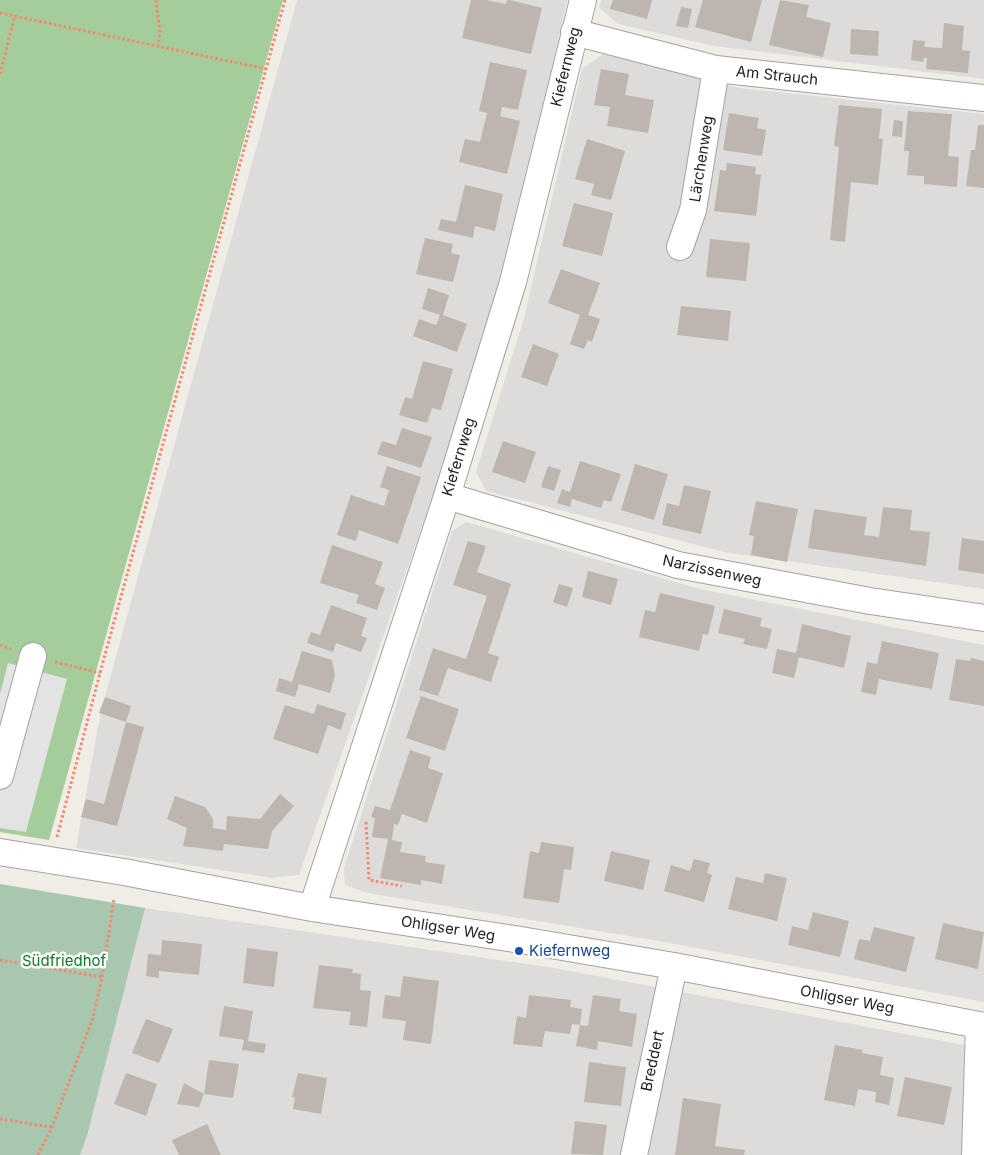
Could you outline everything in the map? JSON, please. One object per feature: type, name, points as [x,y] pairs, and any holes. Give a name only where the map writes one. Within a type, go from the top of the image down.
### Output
[{"type":"street","name":"Kiefernweg","points":[[312,908],[447,496],[514,282],[582,0]]},
{"type":"street","name":"Am Strauch","points":[[574,32],[716,69],[984,98]]},
{"type":"street","name":"Lärchenweg","points":[[680,247],[693,210],[716,69]]},
{"type":"street","name":"Narzissenweg","points":[[447,496],[678,565],[870,601],[984,618]]},
{"type":"street","points":[[0,776],[33,656]]},
{"type":"street","name":"Ohligser Weg","points":[[0,852],[312,908],[674,966],[982,1026]]},
{"type":"street","name":"Breddert","points":[[634,1155],[674,966]]},
{"type":"street","points":[[974,1155],[982,1026]]},
{"type":"path","points":[[156,0],[160,32],[158,46]]},
{"type":"path","points":[[51,860],[100,673],[285,0]]},
{"type":"path","points":[[0,12],[266,69]]},
{"type":"path","points":[[0,74],[15,15]]},
{"type":"path","points":[[0,645],[5,646]]},
{"type":"path","points":[[366,821],[369,880],[402,886]]},
{"type":"path","points":[[38,1155],[52,1127],[93,1018],[102,977],[114,898]]},
{"type":"path","points":[[0,960],[102,977]]},
{"type":"path","points":[[0,1119],[52,1127]]},
{"type":"shaded area","points":[[297,0],[567,0],[522,205],[437,484],[299,875],[273,878],[76,848],[101,711]]},
{"type":"shaded area","points":[[601,0],[984,0],[984,79],[714,46],[618,24],[599,7]]},
{"type":"shaded area","points":[[603,54],[739,88],[984,114],[984,589],[724,552],[486,491],[476,472],[524,318],[582,69]]},
{"type":"shaded area","points":[[466,522],[700,589],[984,645],[984,1002],[659,941],[367,893],[345,885],[344,868],[452,531]]},
{"type":"shaded area","points":[[8,663],[67,679],[26,832],[0,828],[0,694]]},
{"type":"shaded area","points":[[145,908],[554,968],[964,1045],[963,1155],[80,1155],[87,1136]]},
{"type":"green space","points":[[0,0],[283,0],[49,840],[0,832]]},
{"type":"green space","name":"Südfriedhof","points":[[0,884],[145,908],[87,1136],[80,1155],[0,1155]]},
{"type":"building","points":[[471,0],[486,0],[506,4],[507,0],[510,0],[542,8],[531,54],[462,38]]},
{"type":"building","points":[[613,0],[652,0],[647,19],[610,9]]},
{"type":"building","points":[[703,0],[762,0],[751,42],[695,27]]},
{"type":"building","points":[[780,0],[809,5],[806,17],[831,23],[823,57],[769,45]]},
{"type":"building","points":[[681,7],[692,9],[688,28],[676,26]]},
{"type":"building","points":[[944,23],[964,26],[962,50],[970,51],[968,73],[926,69],[927,58],[924,58],[923,62],[911,60],[913,40],[925,41],[924,47],[942,48]]},
{"type":"building","points":[[851,29],[879,31],[878,56],[850,54]]},
{"type":"building","points":[[490,62],[527,70],[518,110],[502,107],[500,116],[520,121],[507,174],[459,162],[465,139],[480,142],[487,113],[479,111]]},
{"type":"building","points":[[601,69],[629,74],[625,95],[654,100],[648,133],[607,126],[610,107],[594,105]]},
{"type":"building","points":[[839,105],[882,109],[879,139],[883,139],[878,185],[851,182],[845,242],[830,240],[839,147],[834,146]]},
{"type":"building","points":[[908,111],[952,114],[948,156],[959,157],[957,187],[924,184],[924,176],[907,175],[909,151],[904,151]]},
{"type":"building","points":[[729,113],[759,118],[757,128],[766,130],[762,156],[723,150]]},
{"type":"building","points":[[894,120],[903,121],[902,137],[892,136]]},
{"type":"building","points":[[978,125],[984,125],[984,188],[966,186],[971,150],[975,150]]},
{"type":"building","points":[[587,139],[625,151],[611,200],[591,195],[594,184],[575,179]]},
{"type":"building","points":[[727,163],[756,167],[755,174],[761,175],[756,216],[714,211],[720,170],[726,171]]},
{"type":"building","points":[[465,185],[503,194],[495,231],[475,226],[473,238],[438,230],[441,219],[456,222]]},
{"type":"building","points":[[574,203],[613,213],[602,256],[562,246]]},
{"type":"building","points":[[425,238],[453,244],[451,253],[460,255],[453,282],[416,274]]},
{"type":"building","points":[[710,239],[750,243],[746,281],[706,277]]},
{"type":"building","points":[[561,269],[600,283],[588,315],[600,319],[592,342],[588,340],[584,349],[570,344],[580,315],[548,303]]},
{"type":"building","points":[[428,288],[449,295],[443,315],[467,324],[457,352],[413,336],[419,319],[436,325],[440,315],[422,309]]},
{"type":"building","points":[[681,306],[731,311],[728,341],[677,335]]},
{"type":"building","points":[[533,344],[559,354],[547,386],[521,377]]},
{"type":"building","points":[[423,361],[453,369],[441,410],[432,408],[427,423],[399,415],[405,397],[412,399]]},
{"type":"building","points":[[402,428],[432,437],[421,468],[377,454],[382,441],[396,445]]},
{"type":"building","points":[[503,441],[536,452],[525,483],[492,472]]},
{"type":"building","points":[[580,461],[621,474],[611,502],[604,500],[601,508],[572,499],[570,507],[557,503],[562,489],[570,492]]},
{"type":"building","points":[[635,464],[668,474],[654,520],[621,510]]},
{"type":"building","points":[[387,466],[421,477],[398,544],[359,530],[356,541],[337,535],[351,495],[384,506],[389,490],[380,487]]},
{"type":"building","points":[[548,466],[561,470],[554,491],[541,487]]},
{"type":"building","points":[[684,485],[711,491],[701,534],[662,525],[667,503],[679,506]]},
{"type":"building","points":[[756,501],[798,509],[787,562],[751,555],[754,536],[749,535]]},
{"type":"building","points":[[883,507],[912,510],[910,530],[930,532],[926,566],[808,548],[814,509],[867,517],[864,535],[879,537]]},
{"type":"building","points":[[962,538],[984,541],[984,574],[958,570]]},
{"type":"building","points":[[468,541],[486,546],[477,572],[511,584],[488,653],[499,657],[491,682],[448,668],[438,696],[419,690],[433,648],[466,659],[487,596],[453,585]]},
{"type":"building","points":[[332,545],[383,562],[375,584],[385,588],[377,610],[356,603],[359,595],[320,583]]},
{"type":"building","points":[[588,571],[618,579],[611,605],[582,597]]},
{"type":"building","points":[[559,584],[573,588],[567,607],[553,602]]},
{"type":"building","points":[[660,593],[715,606],[708,635],[703,634],[699,651],[639,637],[645,610],[655,612]]},
{"type":"building","points":[[331,605],[367,618],[361,636],[367,638],[361,652],[336,643],[333,652],[307,643],[311,632],[320,635]]},
{"type":"building","points":[[724,609],[762,618],[760,626],[772,629],[767,649],[743,644],[745,639],[718,633]]},
{"type":"building","points":[[802,624],[851,636],[844,668],[799,657],[794,678],[772,673],[777,649],[796,653]]},
{"type":"building","points":[[882,641],[939,653],[932,689],[879,679],[876,695],[861,692],[867,662],[877,664]]},
{"type":"building","points":[[302,651],[332,660],[335,675],[330,693],[299,684],[295,697],[276,691],[279,678],[292,682]]},
{"type":"building","points":[[971,658],[984,661],[984,706],[949,700],[956,659],[970,661]]},
{"type":"building","points":[[421,696],[459,709],[445,751],[406,738]]},
{"type":"building","points":[[105,697],[131,706],[126,722],[99,713]]},
{"type":"building","points":[[317,704],[346,713],[341,730],[328,725],[318,754],[273,739],[285,705],[314,714]]},
{"type":"building","points":[[126,722],[144,727],[117,826],[81,817],[86,799],[104,804]]},
{"type":"building","points":[[410,750],[431,757],[428,768],[443,773],[427,823],[402,814],[398,825],[394,824],[392,840],[402,842],[400,852],[426,856],[425,862],[445,865],[442,884],[421,880],[421,885],[380,878],[388,839],[372,837],[375,818],[371,817],[375,806],[390,810]]},
{"type":"building","points":[[280,794],[294,806],[272,831],[268,849],[224,844],[223,851],[183,846],[187,828],[167,819],[175,796],[205,807],[213,819],[213,828],[226,830],[227,816],[260,819]]},
{"type":"building","points":[[541,842],[574,847],[571,870],[564,869],[559,903],[523,898],[530,851],[539,853]]},
{"type":"building","points":[[611,851],[650,860],[643,890],[604,881]]},
{"type":"building","points":[[694,859],[710,863],[707,873],[712,875],[704,902],[664,891],[671,865],[690,871]]},
{"type":"building","points":[[765,873],[787,878],[777,921],[728,909],[736,877],[763,883]]},
{"type":"building","points":[[813,912],[849,921],[840,957],[788,945],[792,926],[808,930]]},
{"type":"building","points":[[943,923],[984,932],[978,969],[935,959]]},
{"type":"building","points":[[874,927],[915,937],[906,972],[854,959],[859,939],[870,941]]},
{"type":"building","points":[[162,940],[202,944],[199,975],[159,971],[159,978],[146,976],[148,954],[161,955]]},
{"type":"building","points":[[247,948],[278,952],[274,987],[243,983]]},
{"type":"building","points":[[319,965],[353,969],[352,973],[361,974],[360,990],[371,991],[367,1027],[349,1025],[351,1012],[313,1008]]},
{"type":"building","points":[[403,976],[439,981],[431,1044],[403,1040],[406,1021],[382,1018],[385,995],[400,997]]},
{"type":"building","points":[[529,995],[571,1000],[570,1007],[582,1009],[580,1025],[572,1024],[570,1034],[545,1031],[542,1047],[513,1044],[517,1016],[526,1018]]},
{"type":"building","points":[[593,995],[621,999],[619,1011],[637,1014],[632,1047],[598,1041],[597,1050],[576,1046],[580,1025],[588,1026]]},
{"type":"building","points":[[224,1006],[253,1011],[248,1041],[266,1044],[264,1053],[242,1050],[244,1040],[219,1036]]},
{"type":"building","points":[[146,1019],[173,1029],[159,1063],[132,1053]]},
{"type":"building","points":[[835,1045],[863,1050],[862,1053],[883,1057],[880,1075],[894,1078],[889,1105],[875,1102],[876,1092],[858,1089],[855,1106],[824,1100]]},
{"type":"building","points":[[209,1060],[239,1064],[233,1098],[204,1094]]},
{"type":"building","points":[[589,1062],[626,1067],[621,1106],[584,1102]]},
{"type":"building","points":[[126,1073],[157,1084],[146,1116],[114,1104]]},
{"type":"building","points":[[298,1073],[327,1078],[321,1114],[293,1109],[295,1098],[292,1097]]},
{"type":"building","points":[[905,1077],[952,1087],[944,1125],[897,1116]]},
{"type":"building","points":[[184,1083],[204,1094],[199,1107],[177,1104]]},
{"type":"building","points":[[683,1098],[721,1104],[715,1146],[745,1150],[744,1155],[675,1155]]},
{"type":"building","points":[[575,1121],[607,1125],[603,1155],[571,1154]]},
{"type":"building","points":[[207,1124],[221,1155],[179,1155],[172,1140]]},
{"type":"place","name":"Kiefernweg","points":[[519,951]]}]
